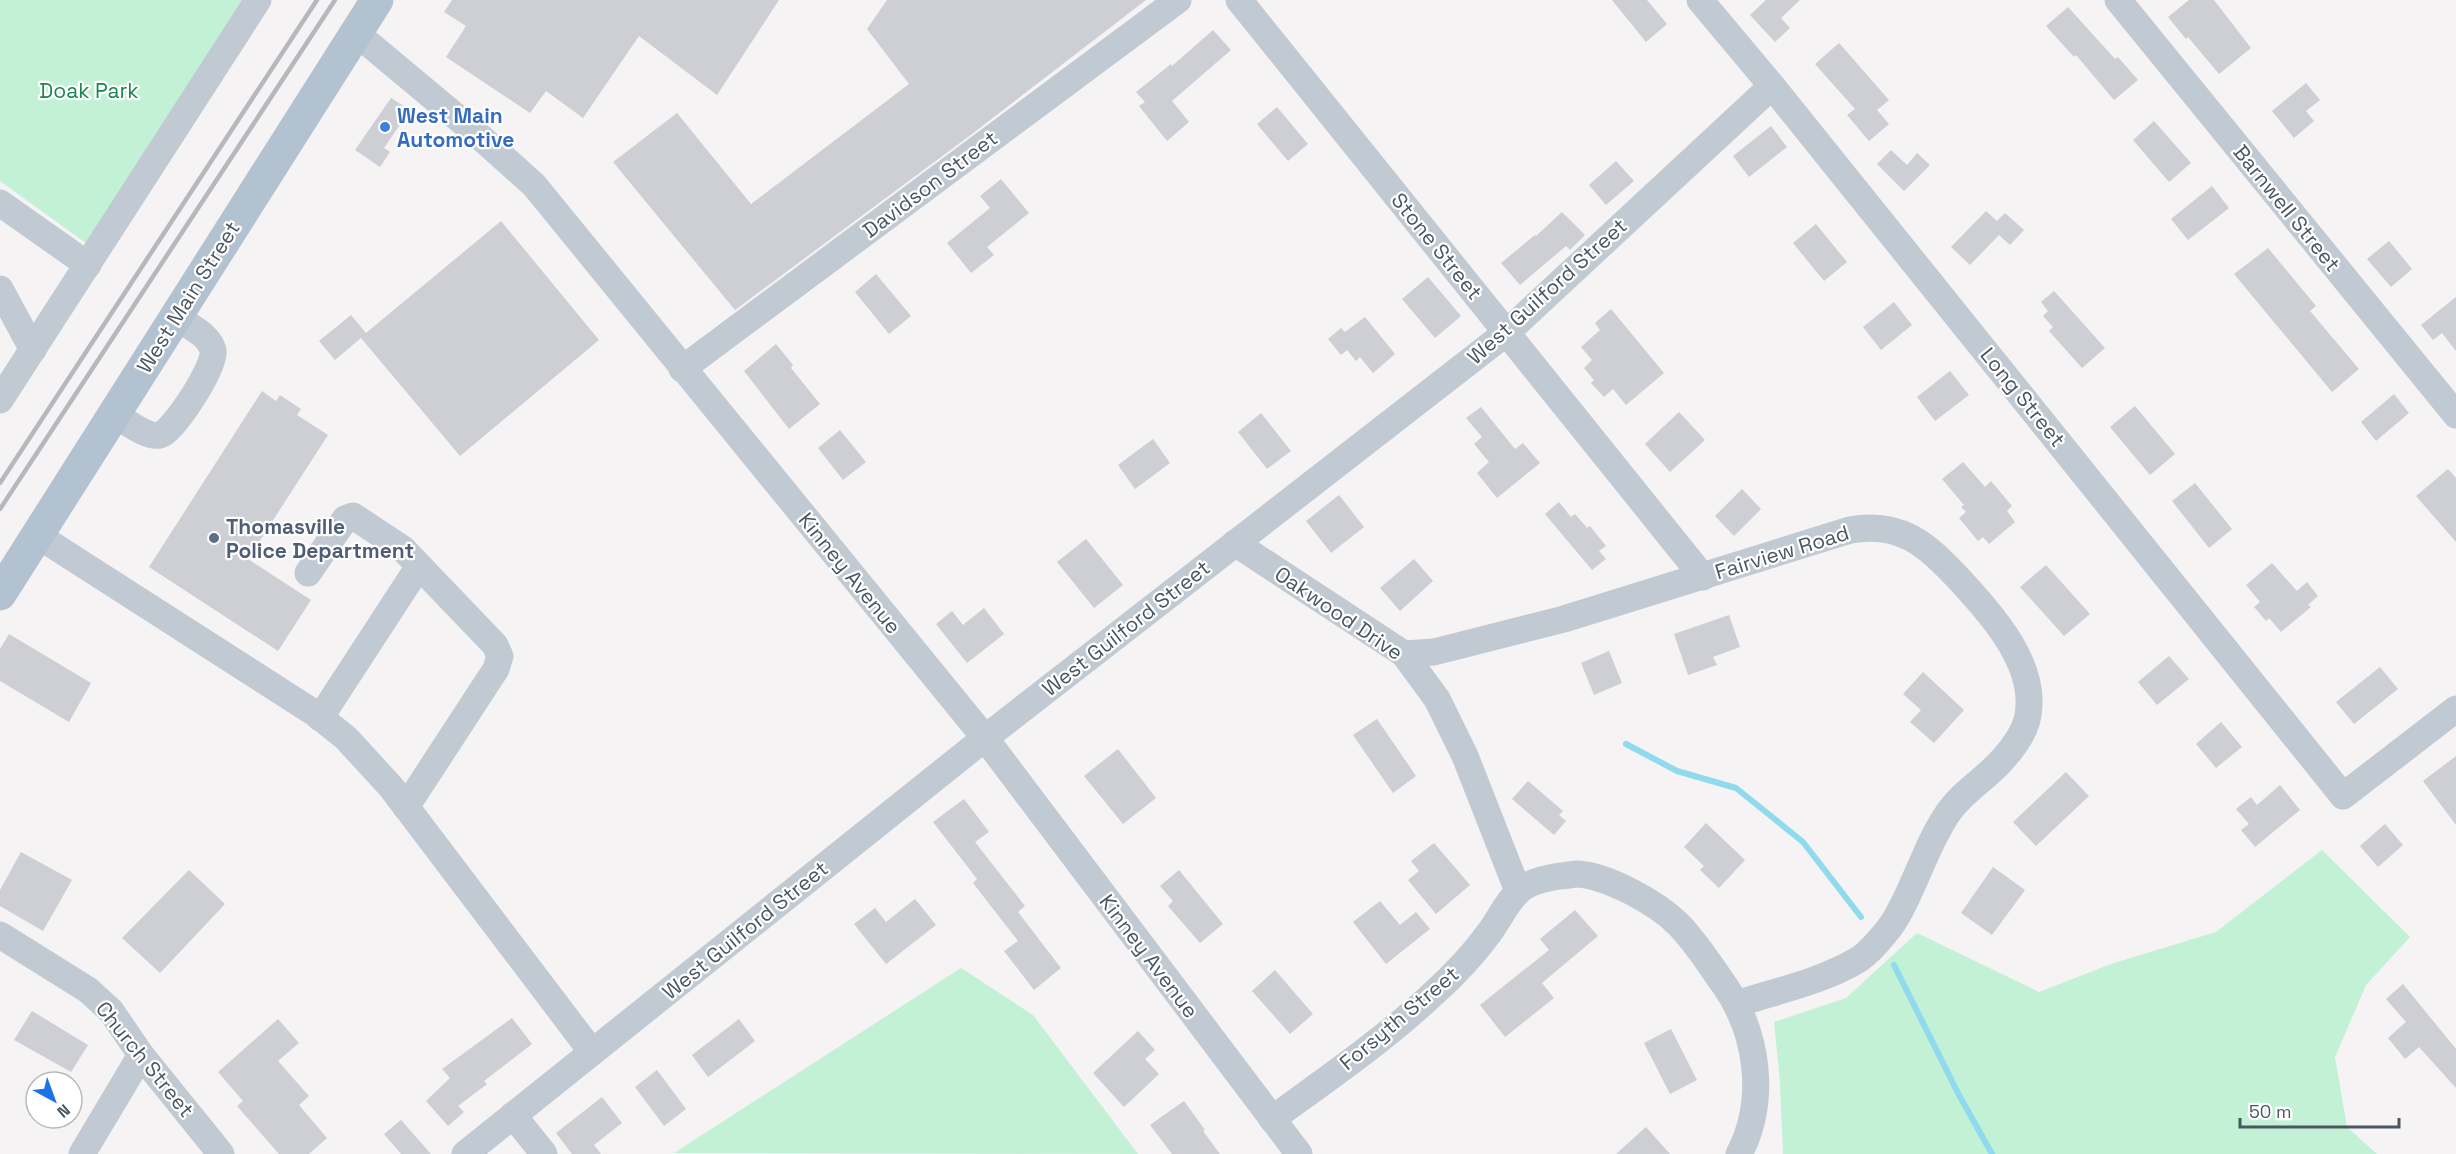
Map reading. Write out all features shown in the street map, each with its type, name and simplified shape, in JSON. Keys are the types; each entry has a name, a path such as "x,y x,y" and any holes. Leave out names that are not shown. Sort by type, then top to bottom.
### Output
{"main road":[{"name":"West Main Street","path":"0,594 377,0"}],"street":[{"path":"0,400 258,0"},
{"name":"Davidson Street","path":"682,369 1178,0"},
{"name":"Stone Street","path":"1239,0 1703,577"},
{"name":"Long Street","path":"1700,0 1772,86 2343,796 2456,709"},
{"name":"Barnwell Street","path":"2118,0 2456,416"},
{"name":"Kinney Avenue","path":"356,33 534,185 985,738 1299,1154"},
{"name":"West Guilford Street","path":"465,1154 985,738 1506,333 1772,86"},
{"path":"0,203 88,265"},
{"path":"0,289 19,320 33,350"},
{"path":"114,414 152,435 162,434 172,427 212,366 214,353 209,340 176,317"},
{"path":"308,573 345,519 353,516 403,549 495,645 500,656 496,669 406,807"},
{"name":"Fairview Road","path":"1404,654 1434,652 1553,622 1850,530 1870,526 1904,534 1936,555 1995,622 2011,646 2024,670 2029,689 2027,722 2017,743 1950,810 1933,837 1896,919 1858,961 1807,982 1737,1004"},
{"path":"37,535 320,718 346,738 391,787 592,1052"},
{"name":"Oakwood Drive","path":"1235,543 1404,654 1437,699 1465,756 1518,891"},
{"path":"320,718 419,566"},
{"name":"Forsyth Street","path":"1272,1119 1382,1038 1433,993 1464,964 1518,891 1545,878 1578,874 1618,885 1645,899 1678,924 1700,950 1737,1004 1754,1058 1757,1101 1748,1138 1739,1154"},
{"name":"Church Street","path":"0,934 88,990 111,1011 141,1055 221,1154"},
{"path":"82,1154 141,1055"},
{"path":"513,1115 544,1154"}],"green space":[{"name":"Doak Park","path":"0,0 249,0 97,251 0,181"},
{"path":"2322,850 2410,937 2366,985 2335,1057 2347,1127 2377,1154 1783,1154 1780,1082 1774,1022 1846,998 1917,933 2039,992 2111,964 2216,932"},
{"path":"961,968 1033,1015 1138,1154 674,1153"}],"building":[{"path":"452,0 779,0 717,95 639,36 583,118 546,91 530,113 446,57 466,26 444,12"},
{"path":"887,0 1146,0 972,134 735,310 613,162 677,113 751,204 909,84 867,29"},
{"path":"1612,0 1647,0 1667,24 1646,42"},
{"path":"1766,0 1800,0 1781,18 1790,28 1775,42 1750,15"},
{"path":"2189,0 2214,0 2251,48 2219,74 2168,17"},
{"path":"2068,7 2115,59 2118,57 2138,80 2114,100 2076,55 2074,57 2046,26"},
{"path":"1213,30 1231,50 1172,101 1189,122 1167,141 1139,106 1145,102 1136,92 1171,64 1172,66"},
{"path":"1839,43 1889,100 1877,110 1889,124 1869,141 1847,115 1855,109 1815,64"},
{"path":"2306,83 2320,100 2306,111 2314,121 2294,138 2272,111"},
{"path":"391,98 410,110 384,148 390,152 380,167 355,150"},
{"path":"1277,107 1308,144 1288,161 1257,124"},
{"path":"2154,121 2191,163 2169,182 2133,140"},
{"path":"1771,126 1787,147 1749,177 1733,156"},
{"path":"1891,150 1907,165 1917,153 1930,165 1904,191 1877,164"},
{"path":"1616,161 1634,181 1606,205 1589,185"},
{"path":"1001,179 1029,213 987,247 994,255 971,273 947,243 990,208 980,196"},
{"path":"2212,186 2229,208 2188,240 2171,219"},
{"path":"1986,211 1997,221 2005,213 2024,230 2010,245 1999,235 1970,265 1951,247"},
{"path":"1562,212 1585,235 1570,250 1566,246 1520,285 1501,263"},
{"path":"501,221 599,340 460,456 361,338 335,360 319,341 351,315 366,333"},
{"path":"1816,224 1847,262 1824,281 1793,243"},
{"path":"2389,241 2412,269 2391,287 2367,259"},
{"path":"2268,248 2316,306 2310,311 2359,369 2332,392 2234,274"},
{"path":"876,274 911,316 889,334 855,292"},
{"path":"1428,277 1461,316 1435,338 1402,299"},
{"path":"2054,291 2105,348 2082,368 2049,331 2053,327 2043,316 2048,311 2041,302"},
{"path":"2456,297 2456,351 2442,333 2433,340 2421,325"},
{"path":"1894,302 1912,325 1881,350 1863,327"},
{"path":"1611,309 1664,373 1626,405 1613,389 1604,397 1591,383 1594,380 1584,368 1592,360 1581,347 1600,330 1595,323"},
{"path":"1365,317 1395,354 1373,373 1360,357 1356,361 1347,350 1341,355 1328,339 1341,328 1345,332"},
{"path":"776,344 793,365 791,368 820,404 789,429 744,371"},
{"path":"1950,371 1969,395 1935,421 1917,397"},
{"name":"Thomasville Police Department","path":"262,391 276,401 280,395 301,409 297,415 328,435 248,559 311,600 278,651 149,567"},
{"path":"2394,394 2409,413 2376,441 2361,422"},
{"path":"2135,406 2175,454 2150,475 2110,427"},
{"path":"1481,407 1515,449 1523,443 1540,463 1497,498 1477,473 1489,462 1474,444 1482,437 1466,418"},
{"path":"1679,412 1705,440 1670,472 1645,444"},
{"path":"1261,413 1291,451 1267,469 1238,432"},
{"path":"840,430 866,462 843,480 818,448"},
{"path":"1153,439 1170,463 1135,489 1118,465"},
{"path":"1963,462 1985,487 1991,481 2012,506 2007,511 2015,522 1989,544 1983,537 1978,541 1959,518 1966,512 1961,507 1964,505 1942,479"},
{"path":"2448,469 2456,478 2456,542 2416,496"},
{"path":"2195,483 2232,529 2209,548 2172,501"},
{"path":"1742,489 1761,509 1734,536 1715,516"},
{"path":"1339,495 1364,527 1331,553 1306,521"},
{"path":"1559,502 1571,517 1575,514 1587,528 1590,526 1606,546 1599,551 1606,559 1592,570 1545,514"},
{"path":"1086,539 1123,585 1094,608 1057,562"},
{"path":"1414,559 1433,581 1400,611 1380,588"},
{"path":"2272,563 2297,591 2307,582 2318,596 2308,605 2311,607 2281,632 2269,618 2266,621 2254,607 2260,602 2246,585"},
{"path":"2046,565 2090,614 2064,636 2020,587"},
{"path":"984,608 1004,634 967,663 936,624 952,611 963,625"},
{"path":"1729,615 1740,647 1713,657 1717,665 1688,675 1674,634"},
{"path":"9,634 91,683 69,722 0,681 0,649"},
{"path":"1609,651 1622,683 1594,695 1581,663"},
{"path":"2169,656 2189,679 2157,705 2138,682"},
{"path":"2380,667 2398,689 2354,724 2336,702"},
{"path":"1923,672 1964,710 1934,743 1910,722 1921,710 1903,694"},
{"path":"1377,719 1416,776 1393,793 1353,735"},
{"path":"2221,722 2242,747 2216,768 2196,744"},
{"path":"1118,749 1156,798 1123,824 1084,776"},
{"path":"2456,756 2456,825 2423,781"},
{"path":"2066,772 2089,796 2036,846 2013,822"},
{"path":"1528,781 1563,811 1559,815 1566,821 1554,835 1512,799"},
{"path":"2280,785 2300,810 2255,847 2241,830 2249,824 2236,809 2251,797 2257,805"},
{"path":"964,799 989,832 975,842 1025,906 1018,912 1061,968 1034,990 1004,951 1018,941 973,883 977,879 933,822"},
{"path":"1706,823 1745,860 1719,888 1700,870 1704,866 1684,847"},
{"path":"2385,824 2403,845 2378,867 2360,846"},
{"path":"1434,843 1470,885 1436,914 1408,880 1419,871 1411,861"},
{"path":"21,852 72,880 43,931 0,906 0,890"},
{"path":"1993,867 2025,890 1992,935 1961,913"},
{"path":"189,870 225,904 160,973 122,938"},
{"path":"1179,870 1223,924 1200,943 1168,906 1173,901 1160,886"},
{"path":"915,899 936,925 886,964 854,924 875,908 886,922"},
{"path":"1380,901 1400,925 1416,912 1430,929 1386,964 1353,922"},
{"path":"1575,910 1598,936 1542,983 1554,998 1505,1037 1480,1005 1549,950 1540,939"},
{"path":"1275,970 1313,1014 1290,1034 1252,991"},
{"path":"2403,984 2456,1049 2456,1088 2419,1047 2405,1059 2388,1038 2406,1022 2386,999"},
{"path":"32,1011 88,1045 72,1070 67,1070 14,1040"},
{"path":"512,1018 532,1044 484,1081 487,1084 458,1106 464,1112 448,1126 426,1101 450,1078 442,1069"},
{"path":"278,1019 299,1043 278,1061 309,1096 299,1105 327,1138 309,1154 279,1154 237,1106 243,1101 218,1072"},
{"path":"739,1019 755,1041 708,1077 692,1055"},
{"path":"1671,1029 1697,1080 1670,1094 1644,1043"},
{"path":"1138,1031 1155,1050 1145,1059 1159,1074 1124,1107 1093,1073"},
{"path":"657,1070 686,1109 664,1126 635,1087"},
{"path":"602,1097 622,1123 594,1145 601,1154 572,1154 556,1133"},
{"path":"1184,1101 1220,1154 1172,1154 1150,1125"},
{"path":"401,1120 431,1154 401,1154 384,1134"},
{"path":"1646,1127 1670,1154 1616,1154"}],"waterway":[{"path":"1626,744 1677,771 1736,788 1803,842 1861,917"},
{"path":"1894,965 1959,1095 1992,1154"}],"railway":[{"path":"0,483 317,0"},
{"path":"0,509 335,0"}],"place":[{"name":"West Main Automotive","path":"385,127"},
{"name":"Thomasville Police Department","path":"214,538"}]}
